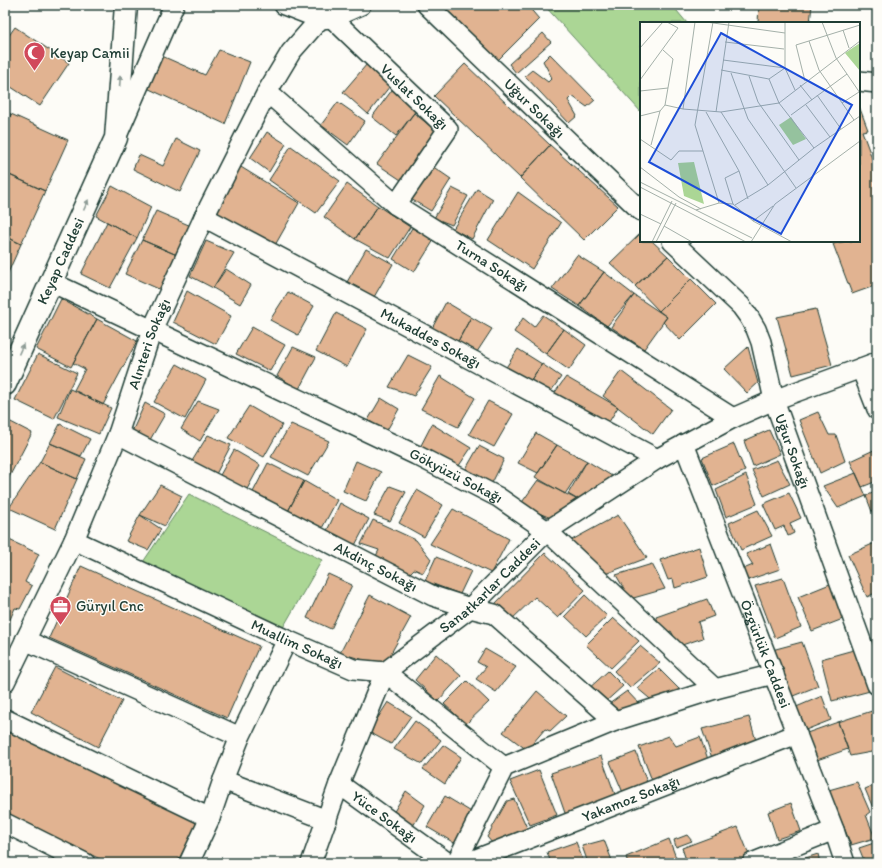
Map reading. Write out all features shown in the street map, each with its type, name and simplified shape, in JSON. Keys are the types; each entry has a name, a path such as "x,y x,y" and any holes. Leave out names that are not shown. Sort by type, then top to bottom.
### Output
{"main road":[{"name":"Keyap Caddesi","path":"5,384 116,138 126,5"}],"street":[{"name":"Keyap Caddesi","path":"116,138 174,5"},
{"path":"284,5 326,19 361,5"},
{"name":"Uğur Sokağı","path":"427,5 640,208"},
{"name":"Alınteri Sokağı","path":"5,682 74,540 118,434 152,330 204,217 268,92 291,52 326,19"},
{"name":"Vuslat Sokağı","path":"326,19 448,129 396,205"},
{"path":"860,81 877,83"},
{"name":"Turna Sokağı","path":"268,92 396,205 733,418"},
{"name":"Mukaddes Sokağı","path":"204,217 657,459"},
{"name":"Uğur Sokağı","path":"673,242 741,306 756,329 761,342 774,400 877,685"},
{"name":"Gökyüzü Sokağı","path":"51,282 416,455 498,497 547,531 715,689"},
{"path":"869,365 877,409"},
{"name":"Sanatkarlar Caddesi","path":"385,672 470,608 547,531 657,459 733,418 774,400 869,365"},
{"name":"Akdinç Sokağı","path":"118,434 433,596 494,614 615,721"},
{"name":"Özgürlük Caddesi","path":"684,444 834,830 845,863"},
{"name":"Muallim Sokağı","path":"74,540 287,640 353,669 385,672"},
{"path":"25,640 240,737"},
{"path":"189,863 210,818 240,737 287,640"},
{"path":"312,862 339,784 385,672 504,767"},
{"path":"456,863 504,767 615,721 715,689 774,674"},
{"path":"5,718 210,818"},
{"name":"Yakamoz Sokağı","path":"466,863 796,734"},
{"path":"223,780 327,820"},
{"name":"Yüce Sokağı","path":"339,784 448,863"},
{"path":"5,823 57,857 85,863"},
{"path":"752,863 834,830"}],"green space":[{"path":"544,5 672,5 686,22 640,22 640,111"},
{"path":"189,494 322,560 281,631 141,565"}],"building":[{"path":"440,5 527,5 539,19 496,62"},
{"path":"759,5 812,5 810,22 758,22"},
{"path":"821,5 870,5 869,9"},
{"name":"Keyap Camii","path":"15,27 69,63 40,106 5,83 5,41"},
{"path":"543,33 551,42 516,73 509,64"},
{"path":"219,50 250,62 225,124 147,88 162,56 205,75"},
{"path":"550,54 595,100 587,107 572,96 568,100 577,116 569,123 525,76 532,70 548,82 552,78 543,61"},
{"path":"367,64 390,86 368,114 343,92"},
{"path":"465,64 550,145 520,178 434,96"},
{"path":"392,90 417,109 396,136 372,117"},
{"path":"338,102 365,121 348,145 321,125"},
{"path":"860,109 868,130 862,131 877,172 877,285 852,294 833,244 842,242 860,242"},
{"path":"5,112 11,114 5,127"},
{"path":"414,113 439,133 404,182 377,164"},
{"path":"11,114 68,140 45,191 5,173 5,127"},
{"path":"267,132 286,144 269,172 250,158"},
{"path":"176,139 200,151 180,192 133,169 139,155 163,166"},
{"path":"550,145 618,206 584,240 520,178"},
{"path":"291,146 340,181 316,213 269,180"},
{"path":"236,164 299,203 274,247 209,215"},
{"path":"432,166 451,179 431,211 409,198"},
{"path":"5,173 45,191 21,244 5,236"},
{"path":"347,184 378,206 355,239 324,217"},
{"path":"112,186 151,207 137,238 96,216"},
{"path":"452,188 468,196 452,225 434,218"},
{"path":"477,189 493,199 472,239 453,229"},
{"path":"518,192 561,223 532,269 488,240"},
{"path":"378,206 410,227 390,258 355,239"},
{"path":"156,211 191,226 177,255 142,240"},
{"path":"107,222 137,238 110,288 81,274"},
{"path":"412,228 434,240 414,272 393,259"},
{"path":"640,234 640,242 653,242 668,256 635,286 610,263"},
{"path":"5,236 21,244 7,275 5,274"},
{"path":"142,240 177,255 161,290 125,274"},
{"path":"206,241 234,253 213,288 190,276"},
{"path":"366,249 393,264 370,304 343,289"},
{"path":"577,255 604,272 579,306 552,289"},
{"path":"668,256 691,279 659,311 635,286"},
{"path":"226,269 251,285 240,304 213,288"},
{"path":"604,272 634,295 607,326 579,306"},
{"path":"691,279 716,304 680,340 663,322 667,317 659,311"},
{"path":"187,291 231,316 216,344 173,322"},
{"path":"288,292 314,306 298,335 270,320"},
{"path":"634,295 667,317 644,349 611,327"},
{"path":"61,299 97,319 71,367 36,349"},
{"path":"446,302 471,317 456,345 430,332"},
{"path":"816,309 832,365 793,375 777,317"},
{"path":"336,313 367,329 347,367 316,351"},
{"path":"543,315 564,329 546,354 514,332 523,318 534,327"},
{"path":"471,317 492,329 475,355 456,345"},
{"path":"97,319 137,341 103,405 74,390 85,369 73,363"},
{"path":"252,327 285,345 270,371 236,354"},
{"path":"564,329 586,345 569,370 546,354"},
{"path":"293,347 316,357 299,389 277,376"},
{"path":"748,347 758,383 747,393 724,369"},
{"path":"518,349 542,364 528,384 503,372"},
{"path":"38,354 77,373 54,419 15,400"},
{"path":"408,355 432,367 414,396 389,387"},
{"path":"177,364 206,380 185,419 154,402"},
{"path":"542,364 561,377 549,394 528,384"},
{"path":"621,371 671,409 653,434 603,396"},
{"path":"440,376 475,398 458,427 421,409"},
{"path":"566,377 618,407 606,427 551,398"},
{"path":"70,389 111,408 99,434 58,417"},
{"path":"381,398 399,409 386,432 368,420"},
{"path":"198,401 219,409 200,441 181,429"},
{"path":"488,401 513,414 494,447 469,434"},
{"path":"145,403 165,414 147,445 131,434"},
{"path":"249,406 282,425 264,457 228,438"},
{"path":"818,412 829,435 836,435 845,461 820,473 799,420"},
{"path":"5,419 32,433 5,485"},
{"path":"60,424 90,439 81,456 50,443"},
{"path":"291,424 329,441 308,476 271,457"},
{"path":"432,424 471,448 456,470 416,455"},
{"path":"769,430 780,454 753,466 744,441"},
{"path":"536,433 557,445 538,473 518,463"},
{"path":"208,435 231,445 214,478 189,466"},
{"path":"50,443 86,459 77,479 40,462"},
{"path":"734,444 745,471 713,486 702,458"},
{"path":"557,445 587,461 565,494 535,477"},
{"path":"479,446 504,459 490,487 463,474"},
{"path":"876,449 877,481 862,487 850,461"},
{"path":"234,450 260,465 245,493 219,477"},
{"path":"777,460 790,484 764,496 752,470"},
{"path":"356,461 381,472 366,501 343,491"},
{"path":"587,461 612,476 606,485 580,501 568,494"},
{"path":"40,462 77,479 55,529 9,508"},
{"path":"268,463 304,481 286,515 250,498"},
{"path":"856,473 866,496 838,508 823,486"},
{"path":"746,475 757,504 726,517 716,490"},
{"path":"538,480 580,501 553,519 520,505"},
{"path":"304,481 337,500 320,532 286,515"},
{"path":"160,485 182,496 165,526 140,515"},
{"path":"390,486 406,492 390,521 374,515"},
{"path":"417,490 443,505 424,537 399,523"},
{"path":"877,491 877,522 876,522 866,496"},
{"path":"789,493 801,518 790,523 794,533 788,536 784,526 775,530 763,504"},
{"path":"340,503 369,519 353,549 325,535"},
{"path":"453,509 509,539 491,573 430,544"},
{"path":"758,510 772,536 741,550 729,523"},
{"path":"140,515 161,529 148,550 126,541"},
{"path":"618,515 647,558 605,574 570,541"},
{"path":"373,520 416,540 431,559 423,573 414,569 409,574 375,558 379,550 361,544"},
{"path":"5,538 39,554 25,582 32,586 20,609 15,608 5,631"},
{"path":"877,542 877,592 867,597 848,555"},
{"path":"771,544 780,569 745,581 741,570 753,565 746,554"},
{"path":"699,547 708,577 675,588 673,579 668,580 660,560"},
{"path":"545,553 585,590 558,618 535,597 509,622 491,608"},
{"path":"436,557 471,571 460,594 425,581"},
{"path":"652,564 665,589 630,599 616,575"},
{"path":"81,566 259,646 227,718 49,638"},
{"path":"328,574 352,585 331,629 307,618"},
{"path":"783,578 801,627 775,638 755,586"},
{"path":"830,584 843,619 812,631 798,597"},
{"path":"370,595 411,617 384,666 340,653"},
{"path":"585,595 607,616 586,636 565,616"},
{"path":"707,599 714,616 698,622 703,638 679,646 671,631 665,633 656,617"},
{"path":"613,618 639,641 611,668 586,645"},
{"path":"802,642 818,686 788,698 772,650"},
{"path":"640,646 660,663 630,688 614,671"},
{"path":"485,649 516,667 496,692 476,679 486,667 477,662"},
{"path":"857,649 870,691 832,701 821,659"},
{"path":"436,654 461,676 438,701 415,680"},
{"path":"55,667 122,701 98,747 31,712"},
{"path":"659,669 683,693 655,703 637,688"},
{"path":"608,671 623,686 603,704 587,690"},
{"path":"467,681 489,702 466,724 444,704"},
{"path":"537,691 566,716 550,731 545,729 527,750 503,732"},
{"path":"627,691 642,707 616,716 605,707"},
{"path":"822,696 831,720 803,731 794,708"},
{"path":"388,702 411,716 391,744 369,732"},
{"path":"875,710 877,715 877,751 850,756 838,722"},
{"path":"749,717 757,744 713,761 702,729"},
{"path":"415,721 441,740 422,764 394,749"},
{"path":"838,722 848,749 817,760 804,734"},
{"path":"5,726 198,822 177,863 108,863 5,812"},
{"path":"669,736 676,746 700,737 709,762 653,783 639,747"},
{"path":"443,745 461,757 445,784 423,769"},
{"path":"636,752 648,785 624,795 610,762"},
{"path":"601,756 616,797 566,816 551,773"},
{"path":"539,770 557,815 530,825 510,781"},
{"path":"857,782 870,812 866,815 875,838 851,845 841,820 837,821 825,791"},
{"path":"877,784 877,814 876,815 865,789"},
{"path":"406,791 425,805 412,828 392,815"},
{"path":"445,796 473,813 456,844 427,827"},
{"path":"514,799 528,830 493,844 487,837 507,801"},
{"path":"791,803 801,831 777,839 768,812"},
{"path":"738,827 750,857 733,863 687,863 682,848"},
{"path":"687,835 692,841 676,847 674,840"},
{"path":"669,839 678,863 628,863 626,857"},
{"path":"604,840 613,863 588,863 582,846"},
{"path":"576,842 584,863 551,863 547,852"},
{"path":"877,842 877,861 865,863 859,848"},
{"path":"818,854 820,863 790,863"}],"place":[{"name":"Keyap Camii","path":"34,72"},
{"name":"Güryıl Cnc","path":"60,626"}]}
